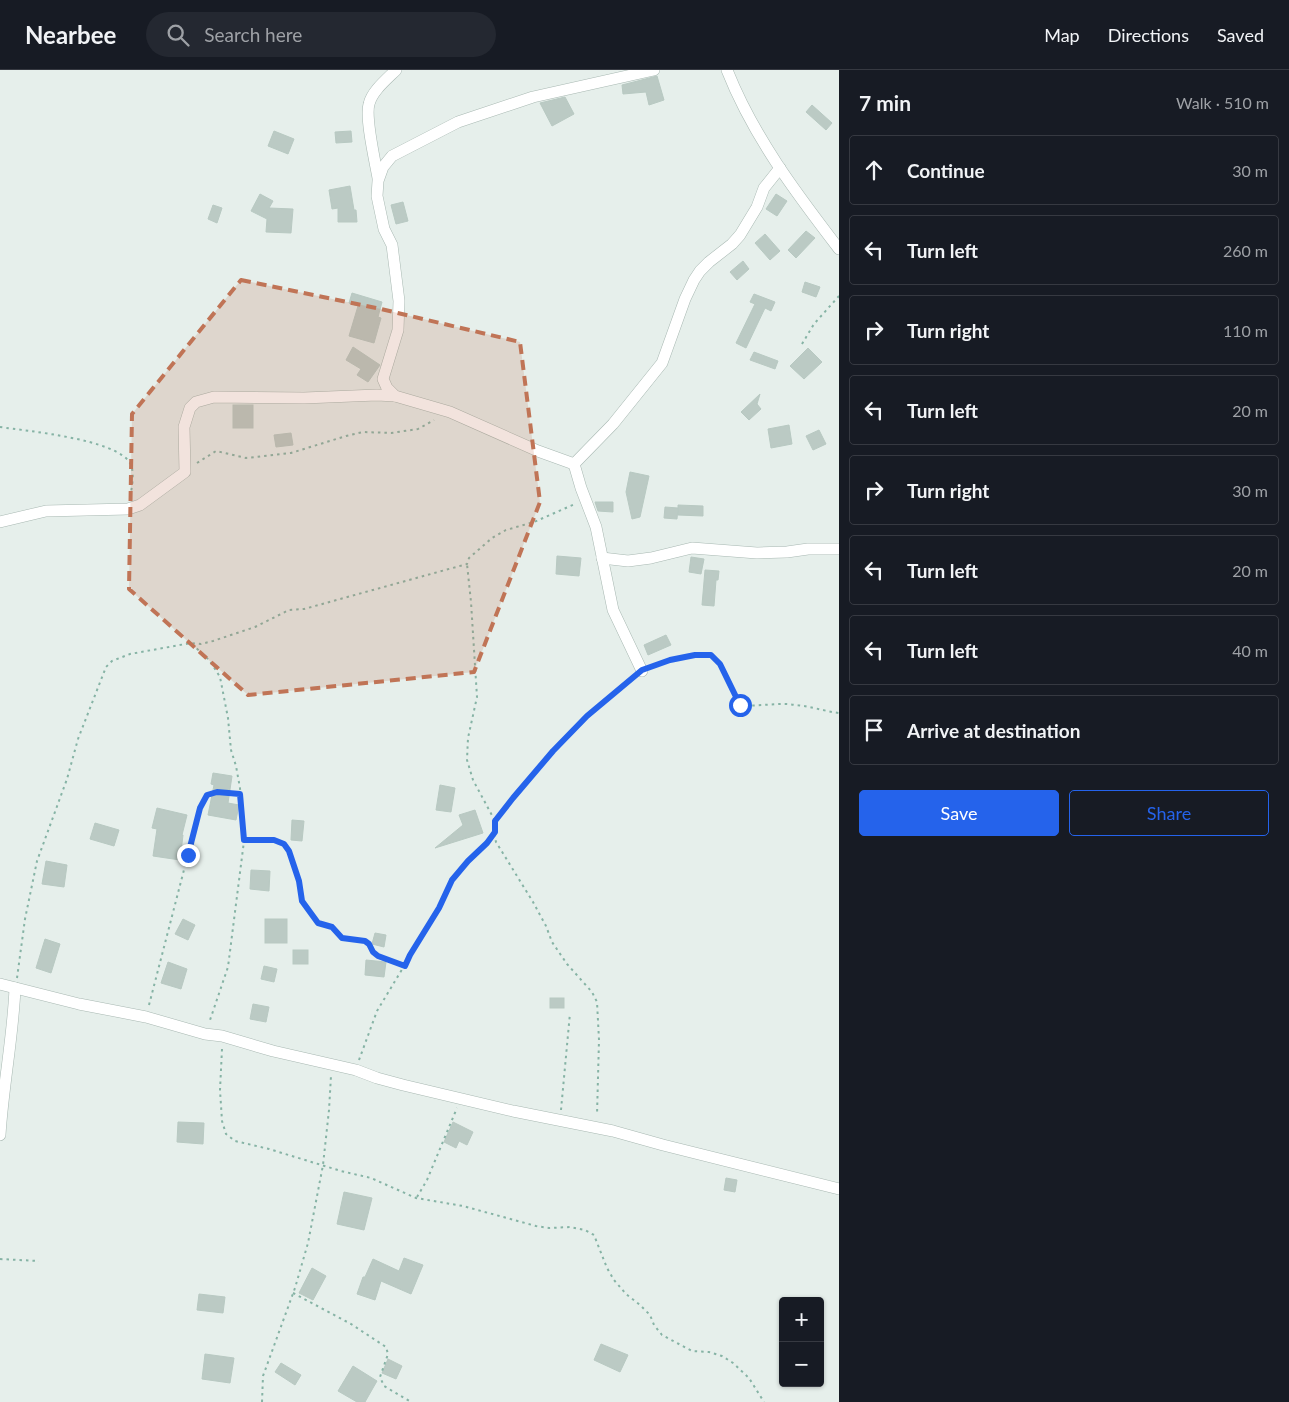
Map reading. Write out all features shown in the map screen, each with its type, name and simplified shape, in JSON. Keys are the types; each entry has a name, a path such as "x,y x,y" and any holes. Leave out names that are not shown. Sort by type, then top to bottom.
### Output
{"street":[{"path":"395,396 387,388 383,379 398,330 399,301 392,246 384,229 377,196 378,181 368,104 372,96 396,70"},
{"path":"378,181 383,167 392,156 458,122 533,97 654,70"},
{"path":"727,70 734,89 780,168 839,249"},
{"path":"574,464 613,424 662,363 685,299 694,280 709,262 732,244 740,235 757,207 764,188 780,168"},
{"path":"0,522 46,511 128,510 140,505 185,472 184,427 190,408 196,402 214,397 395,396 450,412 538,451 574,464"},
{"path":"574,464 596,527 613,610 642,670"},
{"path":"602,558 628,561 651,558 692,548 757,553 808,549 839,549"},
{"path":"0,984 89,1006 146,1017 205,1034 222,1036 356,1070 376,1078 460,1099 596,1128 839,1189"},
{"path":"0,1135 14,1014 15,988"}],"path":[{"path":"802,344 814,324 839,296"},
{"path":"185,472 216,451 246,458 291,453 363,432 391,433 418,429 450,412"},
{"path":"0,427 98,443 117,451 130,462 132,488 128,510"},
{"path":"586,500 562,508 534,522 506,530 492,538 469,558 467,564 477,697 468,738 467,760 473,780 495,821 494,834 496,842 546,926 552,942 567,964 592,992 597,1002 599,1040 596,1128"},
{"path":"15,988 25,919 38,861 67,779 78,739 106,667 112,661 130,654 191,643 202,644 255,627 289,610 304,608 467,564"},
{"path":"191,643 210,661 220,677 228,718 231,750 236,766 244,840 228,967 205,1034"},
{"path":"495,821 553,751 580,723 642,670 670,660 695,655 711,655 720,664 740,705 796,704 822,711 839,713"},
{"path":"146,1017 200,808 207,795 217,792 240,794"},
{"path":"356,1070 377,1011 439,908 452,880 494,834"},
{"path":"244,840 274,840 284,844 289,851 299,881 302,901 318,923 332,927 342,938 365,941 378,956 405,966"},
{"path":"560,1120 570,1013"},
{"path":"222,1036 220,1108 226,1134 235,1142 269,1148 371,1178 416,1198 463,1206 530,1225 549,1228 570,1227 585,1230 594,1235 607,1268 614,1280 626,1294 650,1315 654,1325 662,1335 692,1351 709,1352 722,1356 733,1363 749,1378 764,1402"},
{"path":"262,1402 263,1376 308,1243 323,1165 329,1110 331,1065"},
{"path":"416,1198 427,1180 460,1099"},
{"path":"0,1259 39,1261"},
{"path":"293,1292 386,1347 388,1354 380,1377 384,1386 410,1402"}],"highlighted area":[{"path":"241,280 381,309 520,342 540,502 474,672 248,695 129,589 132,414"}],"building":[{"path":"657,76 664,100 649,105 646,92 623,94 622,85"},
{"path":"565,97 574,114 552,126 540,103"},
{"path":"812,105 832,123 826,130 806,112"},
{"path":"274,131 294,139 288,154 268,146"},
{"path":"351,131 352,142 336,143 335,132"},
{"path":"350,186 357,222 338,222 338,208 332,209 329,190"},
{"path":"260,194 273,201 269,208 293,209 291,233 266,232 267,219 251,211"},
{"path":"776,194 787,201 777,216 766,209"},
{"path":"403,202 408,221 396,224 391,205"},
{"path":"213,205 222,208 217,223 208,219"},
{"path":"806,231 815,238 796,258 788,250"},
{"path":"765,234 780,251 770,260 755,243"},
{"path":"743,261 749,269 737,280 730,272"},
{"path":"805,282 820,287 816,297 802,292"},
{"path":"352,293 382,302 378,317 381,318 374,343 349,336 358,306 349,303"},
{"path":"754,294 775,302 771,311 765,308 746,348 736,343 755,304 750,302"},
{"path":"353,347 380,365 368,382 357,375 361,369 346,360"},
{"path":"808,348 822,362 804,379 790,366"},
{"path":"754,352 778,361 775,369 750,360"},
{"path":"760,394 757,404 761,409 749,420 741,412"},
{"path":"233,405 253,405 253,428 233,428"},
{"path":"789,425 792,444 771,448 768,429"},
{"path":"819,430 826,444 813,450 806,436"},
{"path":"291,433 293,445 276,447 274,435"},
{"path":"630,472 649,476 640,517 632,519 626,492"},
{"path":"595,502 613,502 613,512 598,511"},
{"path":"678,505 703,506 703,516 678,515"},
{"path":"665,507 678,508 677,519 664,518"},
{"path":"557,556 581,558 579,576 556,574"},
{"path":"691,557 704,559 701,574 689,572"},
{"path":"705,570 719,571 718,580 716,580 714,606 702,605"},
{"path":"666,635 671,645 648,655 644,645"},
{"path":"213,773 232,776 228,803 239,805 236,820 208,815 214,785 211,784"},
{"path":"440,785 455,788 451,812 436,810"},
{"path":"157,808 187,815 182,835 180,860 153,856 157,829 152,828"},
{"path":"475,810 483,833 435,848 463,825 459,815"},
{"path":"292,820 304,821 302,841 291,840"},
{"path":"95,823 119,830 114,846 90,839"},
{"path":"46,861 67,865 64,887 42,884"},
{"path":"251,870 270,871 269,891 250,889"},
{"path":"183,919 195,925 188,940 175,934"},
{"path":"265,919 287,919 287,943 265,943"},
{"path":"375,933 386,935 384,947 372,944"},
{"path":"45,939 60,944 51,973 36,968"},
{"path":"293,950 308,950 308,964 293,964"},
{"path":"366,960 386,962 384,977 365,975"},
{"path":"168,962 187,969 181,989 161,983"},
{"path":"264,966 277,969 274,982 261,979"},
{"path":"550,998 564,998 564,1008 550,1008"},
{"path":"253,1004 269,1007 266,1022 250,1019"},
{"path":"178,1122 204,1123 203,1144 177,1142"},
{"path":"453,1122 473,1132 467,1145 459,1141 456,1148 444,1142"},
{"path":"726,1178 737,1180 735,1192 724,1190"},
{"path":"344,1192 372,1198 364,1230 337,1224"},
{"path":"404,1258 423,1265 411,1294 381,1281 375,1300 357,1294 363,1277 365,1277 373,1259 399,1271"},
{"path":"312,1268 326,1276 313,1300 299,1293"},
{"path":"199,1294 225,1297 223,1313 197,1310"},
{"path":"601,1344 628,1355 620,1372 594,1360"},
{"path":"205,1354 234,1358 230,1383 202,1379"},
{"path":"388,1359 402,1366 396,1379 382,1373"},
{"path":"281,1363 301,1375 295,1385 275,1372"},
{"path":"353,1366 377,1381 365,1402 357,1402 338,1391"}],"route":[{"path":"188,855 200,808 207,795 217,792 240,794 244,840 274,840 284,844 289,851 299,881 302,901 318,923 332,927 342,938 365,941 378,956 405,966 439,908 452,880 487,843 495,832 495,821 513,798 553,751 587,716 642,670 670,660 695,655 711,655 720,664 740,705"}]}
